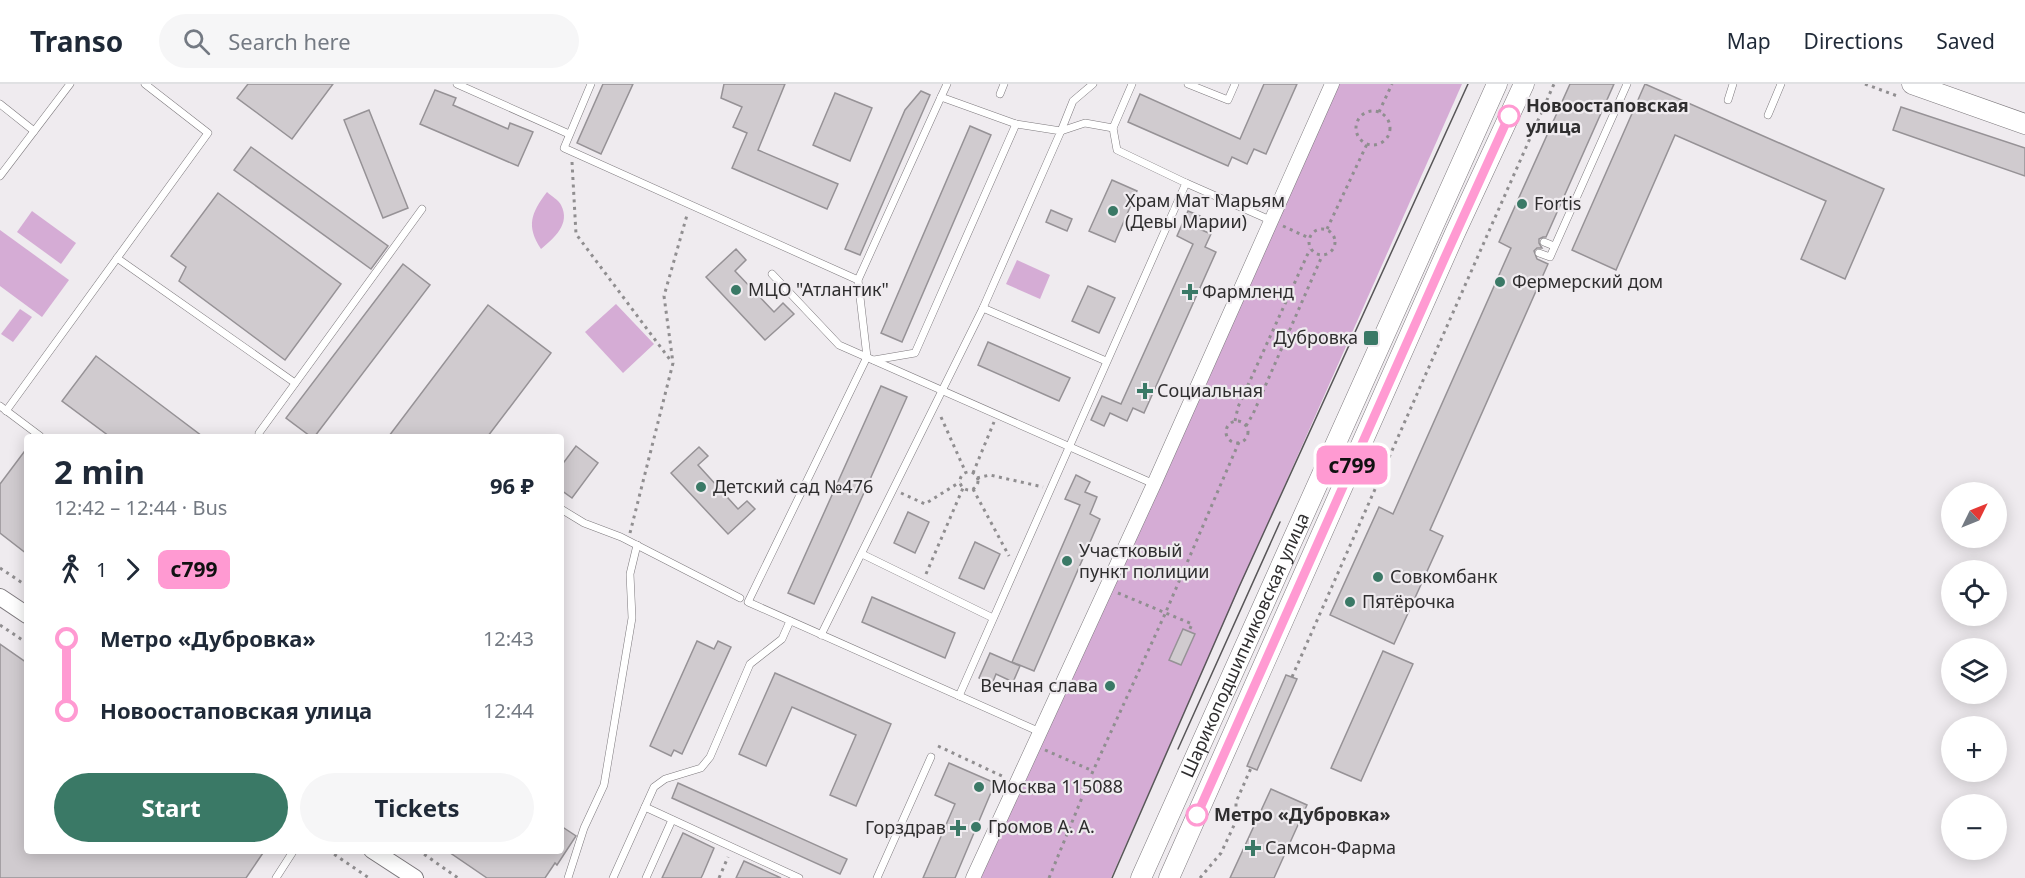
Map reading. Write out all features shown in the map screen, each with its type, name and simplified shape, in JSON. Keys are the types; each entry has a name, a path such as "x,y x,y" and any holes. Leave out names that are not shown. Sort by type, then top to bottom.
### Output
{"main road":[{"name":"Шарикоподшипниковская улица","path":"1142,878 1497,84"},
{"name":"Шарикоподшипниковская улица","path":"1169,878 1524,84"},
{"path":"1908,91 2025,124"}],"street":[{"path":"973,878 1154,484 1332,84"},
{"path":"0,597 24,613"},
{"path":"378,854 415,878"}],"lane":[{"path":"0,176 70,84"},
{"path":"37,434 3,408 208,133 145,84"},
{"path":"457,84 569,134"},
{"path":"591,84 564,148 858,280"},
{"path":"947,84 858,280 870,358 748,602 959,696 1037,738"},
{"path":"1000,94 1004,84"},
{"path":"821,635 983,308 1073,101 1093,84"},
{"path":"1132,84 1113,128 1116,150 1270,220"},
{"path":"1188,84 1228,100 1235,84"},
{"path":"1539,253 1550,257 1627,84"},
{"path":"1728,100 1733,84"},
{"path":"1768,115 1781,84"},
{"path":"942,97 1016,124 1061,131 1085,123 1113,128"},
{"path":"0,104 34,131"},
{"path":"870,358 915,353 1016,124"},
{"path":"959,696 1185,183"},
{"path":"260,434 422,209"},
{"path":"1544,242 1554,246"},
{"path":"117,258 295,383"},
{"path":"772,274 840,345 1154,484"},
{"path":"983,308 1106,361"},
{"path":"564,511 584,523 637,545 740,598"},
{"path":"568,878 584,828 604,785 632,618 630,574 637,545"},
{"path":"862,554 993,618"},
{"path":"613,878 654,787 665,779 684,775 700,768 710,757 750,664 782,639 790,621"},
{"path":"877,878 931,758"},
{"path":"645,807 694,834 733,848 800,878"},
{"path":"646,878 672,820"},
{"path":"276,878 291,854"}],"path":[{"path":"1379,112 1392,84"},
{"path":"1292,677 1554,84"},
{"path":"1865,84 1908,91"},
{"path":"1368,111 1379,112 1387,119 1389,134 1378,144 1367,144 1356,133 1357,122 1368,111"},
{"path":"1327,229 1367,144"},
{"path":"572,151 576,234 673,363"},
{"path":"628,541 673,363 664,296 690,205"},
{"path":"1270,220 1309,238"},
{"path":"1235,421 1238,407 1310,249 1309,238 1316,230 1327,229"},
{"path":"1246,426 1322,256 1332,251 1335,244 1334,237 1327,229"},
{"path":"1310,249 1322,256"},
{"path":"935,405 966,473"},
{"path":"973,473 997,415"},
{"path":"1049,878 1093,771 1239,442 1246,437 1248,432 1246,426 1235,421 1229,424 1226,432 1230,440 1239,442"},
{"path":"894,490 925,504 960,482 960,478 966,473 973,473"},
{"path":"973,473 977,478 977,484 973,489"},
{"path":"977,478 990,475 1051,489"},
{"path":"922,584 963,488 960,482"},
{"path":"963,488 973,489"},
{"path":"973,489 1016,568"},
{"path":"0,568 24,584"},
{"path":"0,624 24,641"},
{"path":"1037,738 1093,771"},
{"path":"938,746 1008,778"},
{"path":"1200,878 1221,853 1236,821 1236,802 1251,768"},
{"path":"719,878 733,848"},
{"path":"334,854 369,878"},
{"path":"424,854 458,878"}],"shaded area":[{"path":"1339,84 1462,84 1111,878 977,878"},
{"path":"547,192 560,203 564,218 560,230 541,249 533,233 532,220"},
{"path":"32,211 76,243 61,264 17,232"},
{"path":"0,230 69,280 42,317 0,286"},
{"path":"1017,260 1050,275 1040,299 1006,284"},
{"path":"616,304 654,344 623,373 585,332"},
{"path":"20,309 32,317 13,342 1,334"}],"building":[{"path":"248,84 333,84 292,139 237,98"},
{"path":"603,84 633,84 601,154 577,143"},
{"path":"724,84 785,84 758,150 838,184 827,209 732,168 747,133 733,127 742,107 721,98"},
{"path":"1264,84 1297,84 1266,154 1254,149 1247,164 1232,157 1228,166 1128,122 1140,94 1240,139"},
{"path":"1570,84 1614,84 1546,237 1539,239 1542,248 1534,251 1537,259 1548,264 1430,530 1443,536 1394,644 1330,615 1379,507 1393,514 1511,248 1499,242"},
{"path":"1645,84 1884,189 1845,279 1801,259 1826,201 1675,135 1616,270 1572,250"},
{"path":"435,90 456,98 453,105 508,129 510,123 533,132 518,166 420,124"},
{"path":"921,91 930,95 860,255 845,249 905,110"},
{"path":"835,93 872,108 850,161 813,145"},
{"path":"1901,107 2025,148 2025,176 1893,130"},
{"path":"369,110 408,208 383,218 344,120"},
{"path":"970,126 991,135 902,342 881,333"},
{"path":"251,147 388,246 371,269 234,170"},
{"name":"Храм Мат Марьям (Девы Марии)","path":"1112,180 1137,191 1115,242 1089,231"},
{"path":"218,193 341,284 285,360 179,281 186,267 171,256"},
{"path":"1051,210 1072,219 1067,231 1046,222"},
{"path":"1188,211 1200,216 1195,227 1211,234 1205,247 1216,252 1144,413 1133,408 1127,421 1110,413 1104,426 1091,420 1102,396 1121,404 1193,244 1177,236"},
{"name":"МЦО \"Атлантик\"","path":"736,249 746,260 735,271 774,312 783,303 794,314 765,340 706,277"},
{"path":"403,264 430,285 317,434 307,434 286,418"},
{"path":"1088,286 1115,298 1099,333 1072,321"},
{"path":"488,305 551,353 490,434 391,434"},
{"path":"988,342 1070,378 1059,401 978,365"},
{"path":"96,356 199,434 106,434 62,401"},
{"path":"881,386 907,397 814,604 788,593"},
{"path":"576,446 598,463 572,498 564,492 564,462"},
{"name":"Детский сад №476","path":"699,447 708,456 698,465 738,509 747,501 755,509 728,534 671,473"},
{"path":"24,452 24,552 0,533 0,484"},
{"path":"1076,475 1090,482 1085,492 1097,497 1090,514 1100,519 1034,671 1012,662 1080,505 1065,499"},
{"path":"908,512 929,522 915,553 894,543"},
{"path":"975,542 1000,554 984,589 959,578"},
{"path":"872,597 955,633 945,658 862,622"},
{"path":"1183,629 1195,634 1181,665 1169,660"},
{"path":"697,641 714,649 718,641 731,647 682,754 674,750 671,756 650,746"},
{"path":"0,644 24,661 24,854 262,854 246,878 0,878"},
{"path":"1383,651 1413,664 1361,781 1331,768"},
{"path":"990,653 1020,666 1013,682 996,674 992,684 979,678"},
{"path":"775,673 891,724 856,806 830,795 856,735 792,707 766,766 739,754"},
{"path":"1286,675 1297,679 1257,770 1247,766"},
{"path":"949,763 995,783 955,878 923,878 955,804 935,795"},
{"path":"678,783 847,859 840,874 672,798"},
{"path":"1271,789 1307,805 1274,878 1230,878"},
{"path":"564,828 576,836 557,865 555,863 545,878 487,878 452,854 564,854"},
{"path":"683,833 714,848 703,874 701,878 662,878"},
{"path":"744,861 781,878 736,878"}],"tram line":[{"path":"1112,878 1239,587 1468,84"},
{"path":"1178,749 1280,522"}],"bus line":[{"name":"с799","path":"1197,815 1509,116"}],"place":[{"name":"Новоостаповская улица","path":"1509,116"},
{"name":"Fortis","path":"1522,204"},
{"name":"Храм Мат Марьям (Девы Марии)","path":"1113,211"},
{"name":"Фермерский дом","path":"1500,282"},
{"name":"МЦО \"Атлантик\"","path":"736,290"},
{"name":"Фармленд","path":"1190,292"},
{"name":"Дубровка","path":"1371,338"},
{"name":"Социальная","path":"1145,391"},
{"name":"Детский сад №476","path":"701,487"},
{"name":"Участковый пункт полиции","path":"1067,561"},
{"name":"Совкомбанк","path":"1378,577"},
{"name":"Пятёрочка","path":"1350,602"},
{"name":"Вечная слава","path":"1110,686"},
{"name":"Москва 115088","path":"979,787"},
{"name":"Метро «Дубровка»","path":"1197,815"},
{"name":"Громов А. А.","path":"976,827"},
{"name":"Горздрав","path":"958,828"},
{"name":"Самсон-Фарма","path":"1253,848"}]}
